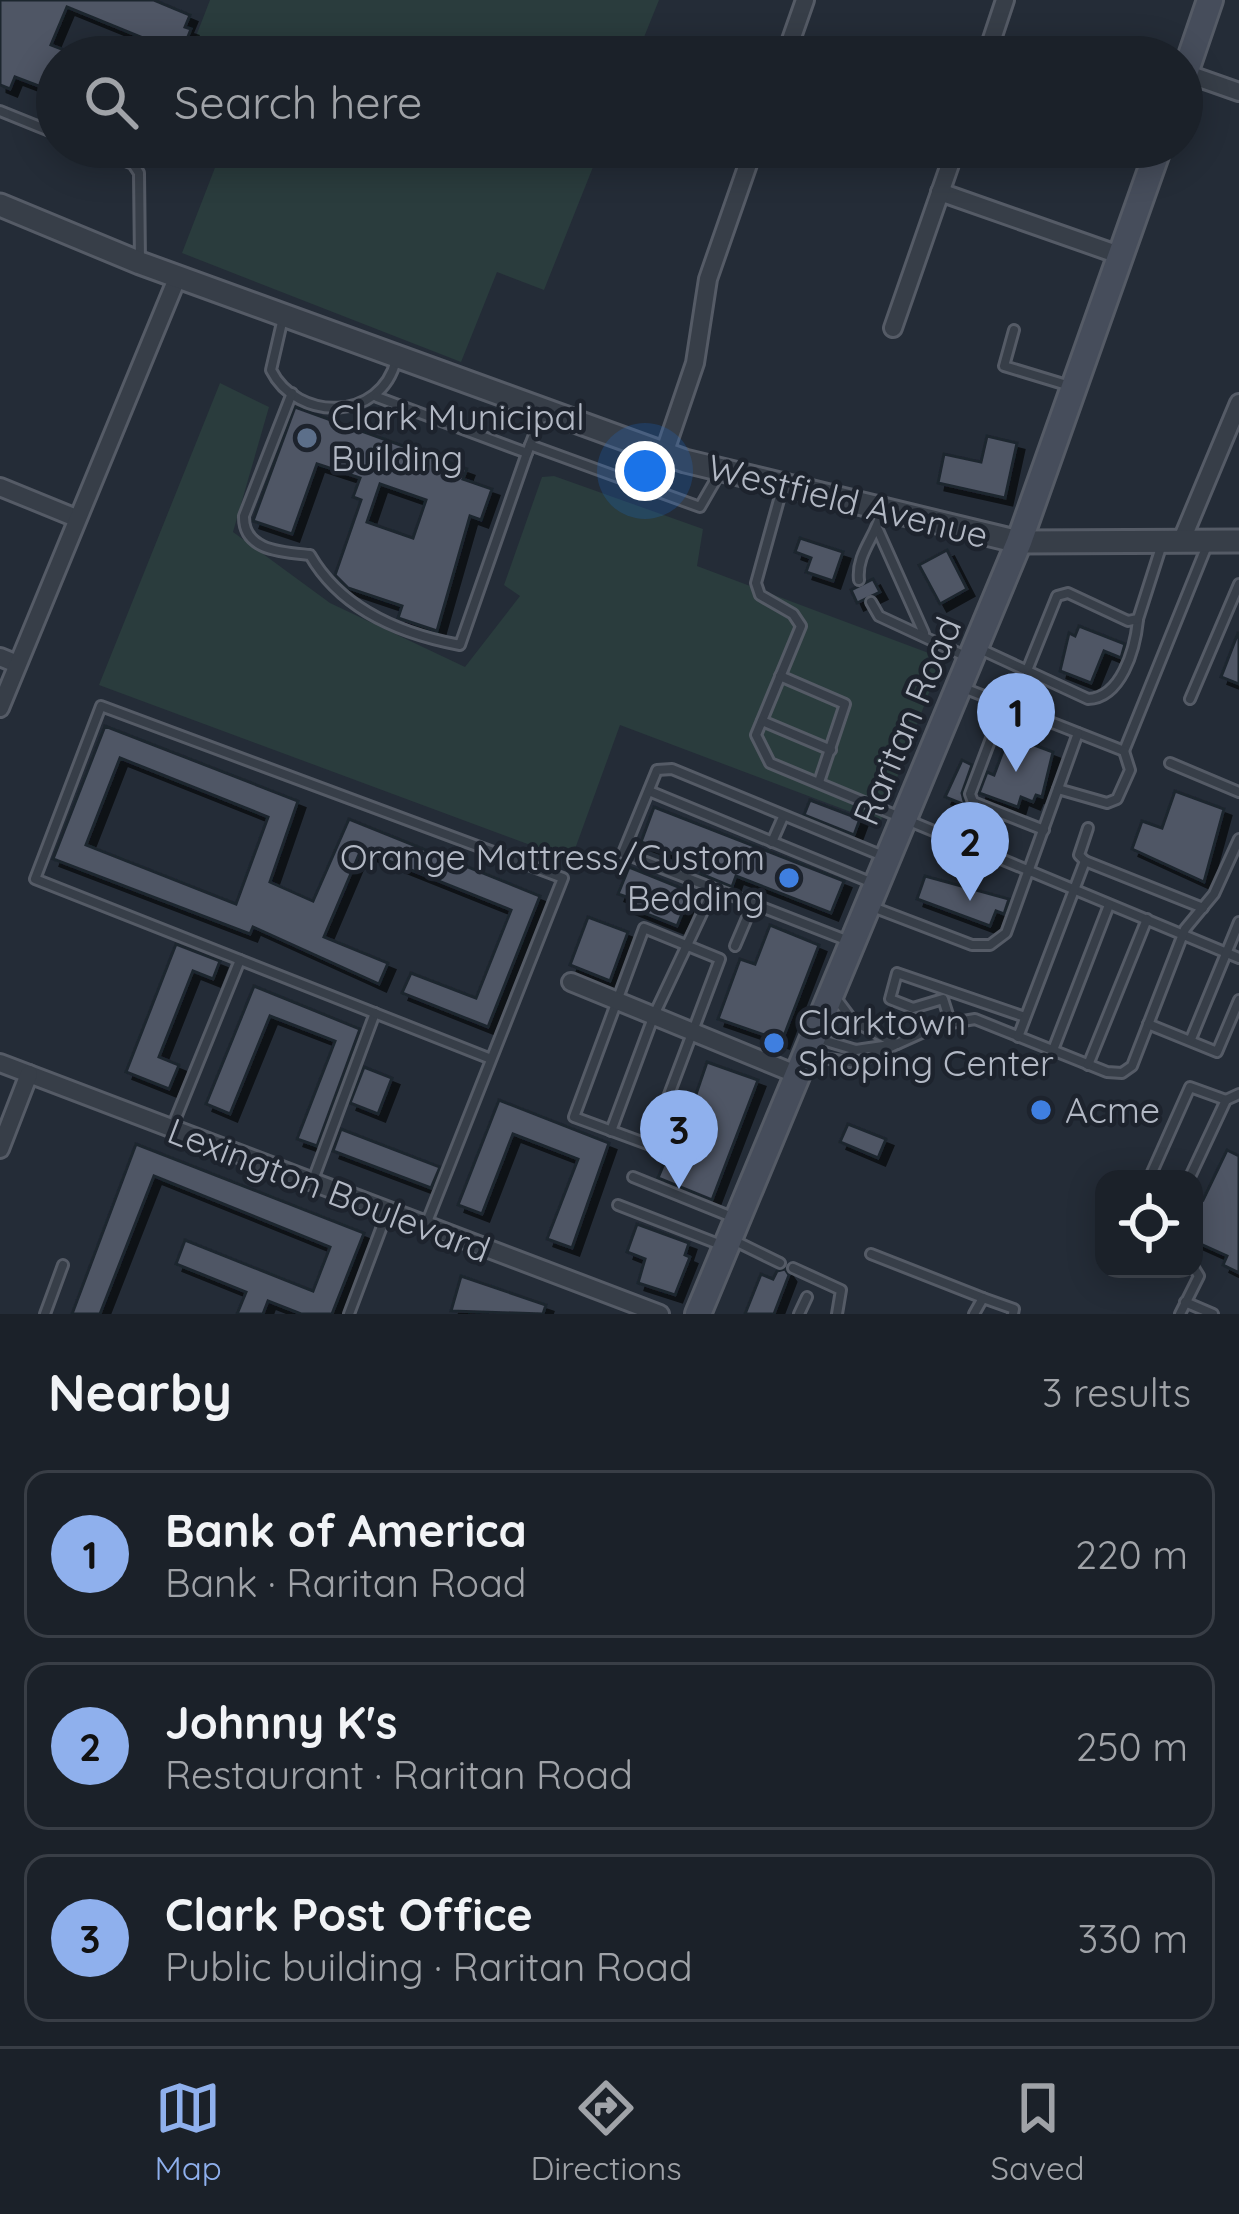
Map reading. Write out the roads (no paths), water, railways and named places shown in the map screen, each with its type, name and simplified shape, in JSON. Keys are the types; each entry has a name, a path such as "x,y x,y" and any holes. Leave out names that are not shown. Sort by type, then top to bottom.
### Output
{"main road":[{"path":"1198,36 1210,0"},
{"name":"Raritan Road","path":"698,1314 1019,542 1153,168"}],"street":[{"path":"793,36 806,0"},
{"path":"993,36 1006,0"},
{"path":"1203,83 1239,92"},
{"path":"664,454 695,363 708,279 747,168"},
{"path":"893,328 949,168"},
{"path":"940,192 1122,256"},
{"name":"Westfield Avenue","path":"0,205 140,263 664,454 783,484 880,519 1019,542 1239,541"},
{"path":"0,708 9,661 76,518 178,276"},
{"path":"1172,543 1239,403"},
{"path":"0,487 76,518"},
{"path":"571,982 694,1032 806,1056"},
{"name":"Lexington Boulevard","path":"0,1063 617,1307 660,1314"},
{"path":"0,1149 29,1074"}],"lane":[{"path":"0,111 36,126"},
{"path":"136,168 140,263"},
{"path":"284,316 270,361 275,378 292,393 343,409 377,397 391,380 396,357"},
{"path":"1014,330 1004,366 1071,387"},
{"path":"292,393 244,516 247,534 259,546 310,555 339,595 397,628 460,645 543,410"},
{"path":"377,397 700,508 714,490 720,469"},
{"path":"783,484 756,575 760,595 794,614 800,626 756,735 770,763 1239,958"},
{"path":"859,580 858,562 880,519"},
{"path":"880,519 925,635"},
{"path":"1058,788 1107,803 1117,800 1130,770 1124,751 1209,542"},
{"path":"871,602 880,616 925,635 1028,668 1088,699 1104,698 1114,690 1172,543"},
{"path":"1190,699 1239,584"},
{"path":"1028,668 1057,596 1068,593 1128,621 1138,620"},
{"path":"780,676 845,704 819,782"},
{"path":"961,687 1124,751"},
{"path":"1004,704 970,794 973,802 1044,830"},
{"path":"424,1228 563,878 101,706 35,879 491,1059"},
{"path":"762,721 831,750"},
{"path":"649,791 772,842 972,944 990,945 1006,933 1078,733"},
{"path":"1170,763 1239,792"},
{"path":"854,943 623,853 657,770 664,767 889,858"},
{"path":"772,842 783,817"},
{"path":"1088,828 1079,855 1085,861 1203,908"},
{"path":"806,1056 857,1063 950,1021 974,1019 1115,1074 1132,1066 1184,933 1203,908 1239,839"},
{"path":"1018,1037 1085,861"},
{"path":"611,1131 684,944 694,934 713,890"},
{"path":"1053,1050 1109,905"},
{"path":"735,946 752,906"},
{"path":"1088,1065 1147,919"},
{"path":"1191,1039 1239,922"},
{"path":"644,928 720,959 650,1145 574,1118 616,1000 644,928"},
{"path":"171,1130 240,960"},
{"path":"943,999 913,1008 890,999 888,992 899,971 1025,1017"},
{"path":"943,986 950,1021"},
{"path":"833,990 853,1021 896,1044"},
{"path":"1148,1024 1217,1052 1239,1000"},
{"path":"312,1184 376,1013"},
{"path":"806,1056 896,1044"},
{"path":"1153,1170 1190,1088 1226,1100"},
{"path":"1193,1170 1226,1100 1239,1094"},
{"path":"633,1178 780,1263"},
{"path":"618,1205 732,1236"},
{"path":"349,1314 387,1214"},
{"path":"871,1254 1014,1309 1013,1314"},
{"path":"45,1314 63,1264"},
{"path":"793,1268 841,1290 837,1314"},
{"path":"1180,1314 1198,1278"},
{"path":"799,1314 807,1297"},
{"path":"974,1314 983,1298"},
{"path":"1185,1302 1213,1314"}],"place":[{"name":"Clark Municipal Building","path":"307,438"},
{"name":"Bank of America","path":"1016,772"},
{"name":"Orange Mattress/Custom Bedding","path":"789,878"},
{"name":"Johnny K's","path":"970,901"},
{"name":"Clarktown Shoping Center","path":"774,1043"},
{"name":"Acme","path":"1041,1110"},
{"name":"Clark Post Office","path":"679,1189"}]}
